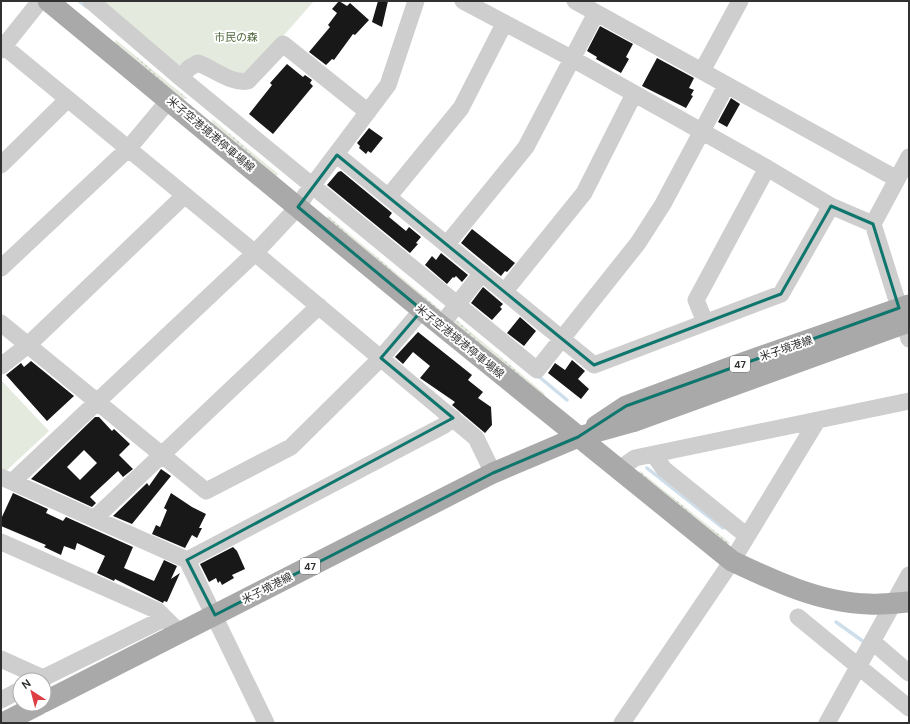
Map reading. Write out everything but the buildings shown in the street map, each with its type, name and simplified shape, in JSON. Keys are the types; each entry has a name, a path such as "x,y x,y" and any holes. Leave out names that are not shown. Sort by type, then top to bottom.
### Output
{"main road":[{"name":"米子空港境港停車場線","path":"48,1 422,310 732,561 782,584 832,599 868,604 901,603"},
{"name":"米子境港線","path":"52,697 172,625 215,615 493,473 578,437 632,422 906,319"},
{"path":"3,723 24,712"}],"street":[{"path":"40,1 2,47 128,148 453,418 476,438 493,473"},
{"path":"91,1 181,78 537,370 638,243 663,204 726,86"},
{"path":"266,723 215,615 187,560 6,479 98,402 173,328 255,253 298,207 388,85 416,1"},
{"path":"463,1 504,24 571,58 767,168 831,206 873,224"},
{"path":"575,1 702,71 726,86 897,179"},
{"path":"702,71 740,1"},
{"path":"447,244 526,147 596,12"},
{"path":"389,196 461,108 504,24"},
{"path":"181,78 189,68 198,63 229,78 239,81 248,81 281,45 285,44 368,112"},
{"path":"505,290 584,193 634,94"},
{"path":"1,164 68,99"},
{"path":"1,268 128,148 169,100"},
{"path":"337,154 482,273 505,290 594,365 781,294 831,206"},
{"path":"906,319 873,224 909,157"},
{"path":"705,322 696,300 767,168"},
{"path":"1,366 28,345 185,195"},
{"path":"441,325 482,273"},
{"path":"95,518 319,306"},
{"path":"1,323 163,454 206,491 291,447 381,358 422,310"},
{"path":"619,469 635,458 909,401"},
{"path":"187,560 443,426 453,418"},
{"path":"622,723 732,561 817,421"},
{"path":"654,455 664,469 747,536"},
{"path":"1,542 158,611 172,625 52,674"},
{"path":"827,723 873,642 901,603 909,575"},
{"path":"798,617 909,708"},
{"path":"873,642 909,672"},
{"path":"1,659 27,672"},
{"path":"1,700 12,694"}],"highlighted area":[{"path":"337,155 594,365 781,294 831,206 873,224 899,308 626,406 578,437 493,473 215,615 187,560 453,418 381,358 422,310 298,207"}],"green space":[{"name":"市民の森","path":"95,1 314,1 248,76 199,59 183,73"},
{"path":"116,40 187,98 183,99 114,44"},
{"path":"212,119 278,174 276,176 212,123"},
{"path":"328,216 443,312 437,311 326,219"},
{"path":"454,318 545,394 543,398 451,322"},
{"path":"1,380 49,431 5,472 1,471"},
{"path":"640,471 730,543 726,546 637,474"}],"waterway":[{"path":"79,1 87,7"},
{"path":"537,375 567,400"},
{"path":"647,468 723,528"},
{"path":"836,622 864,642"}]}
